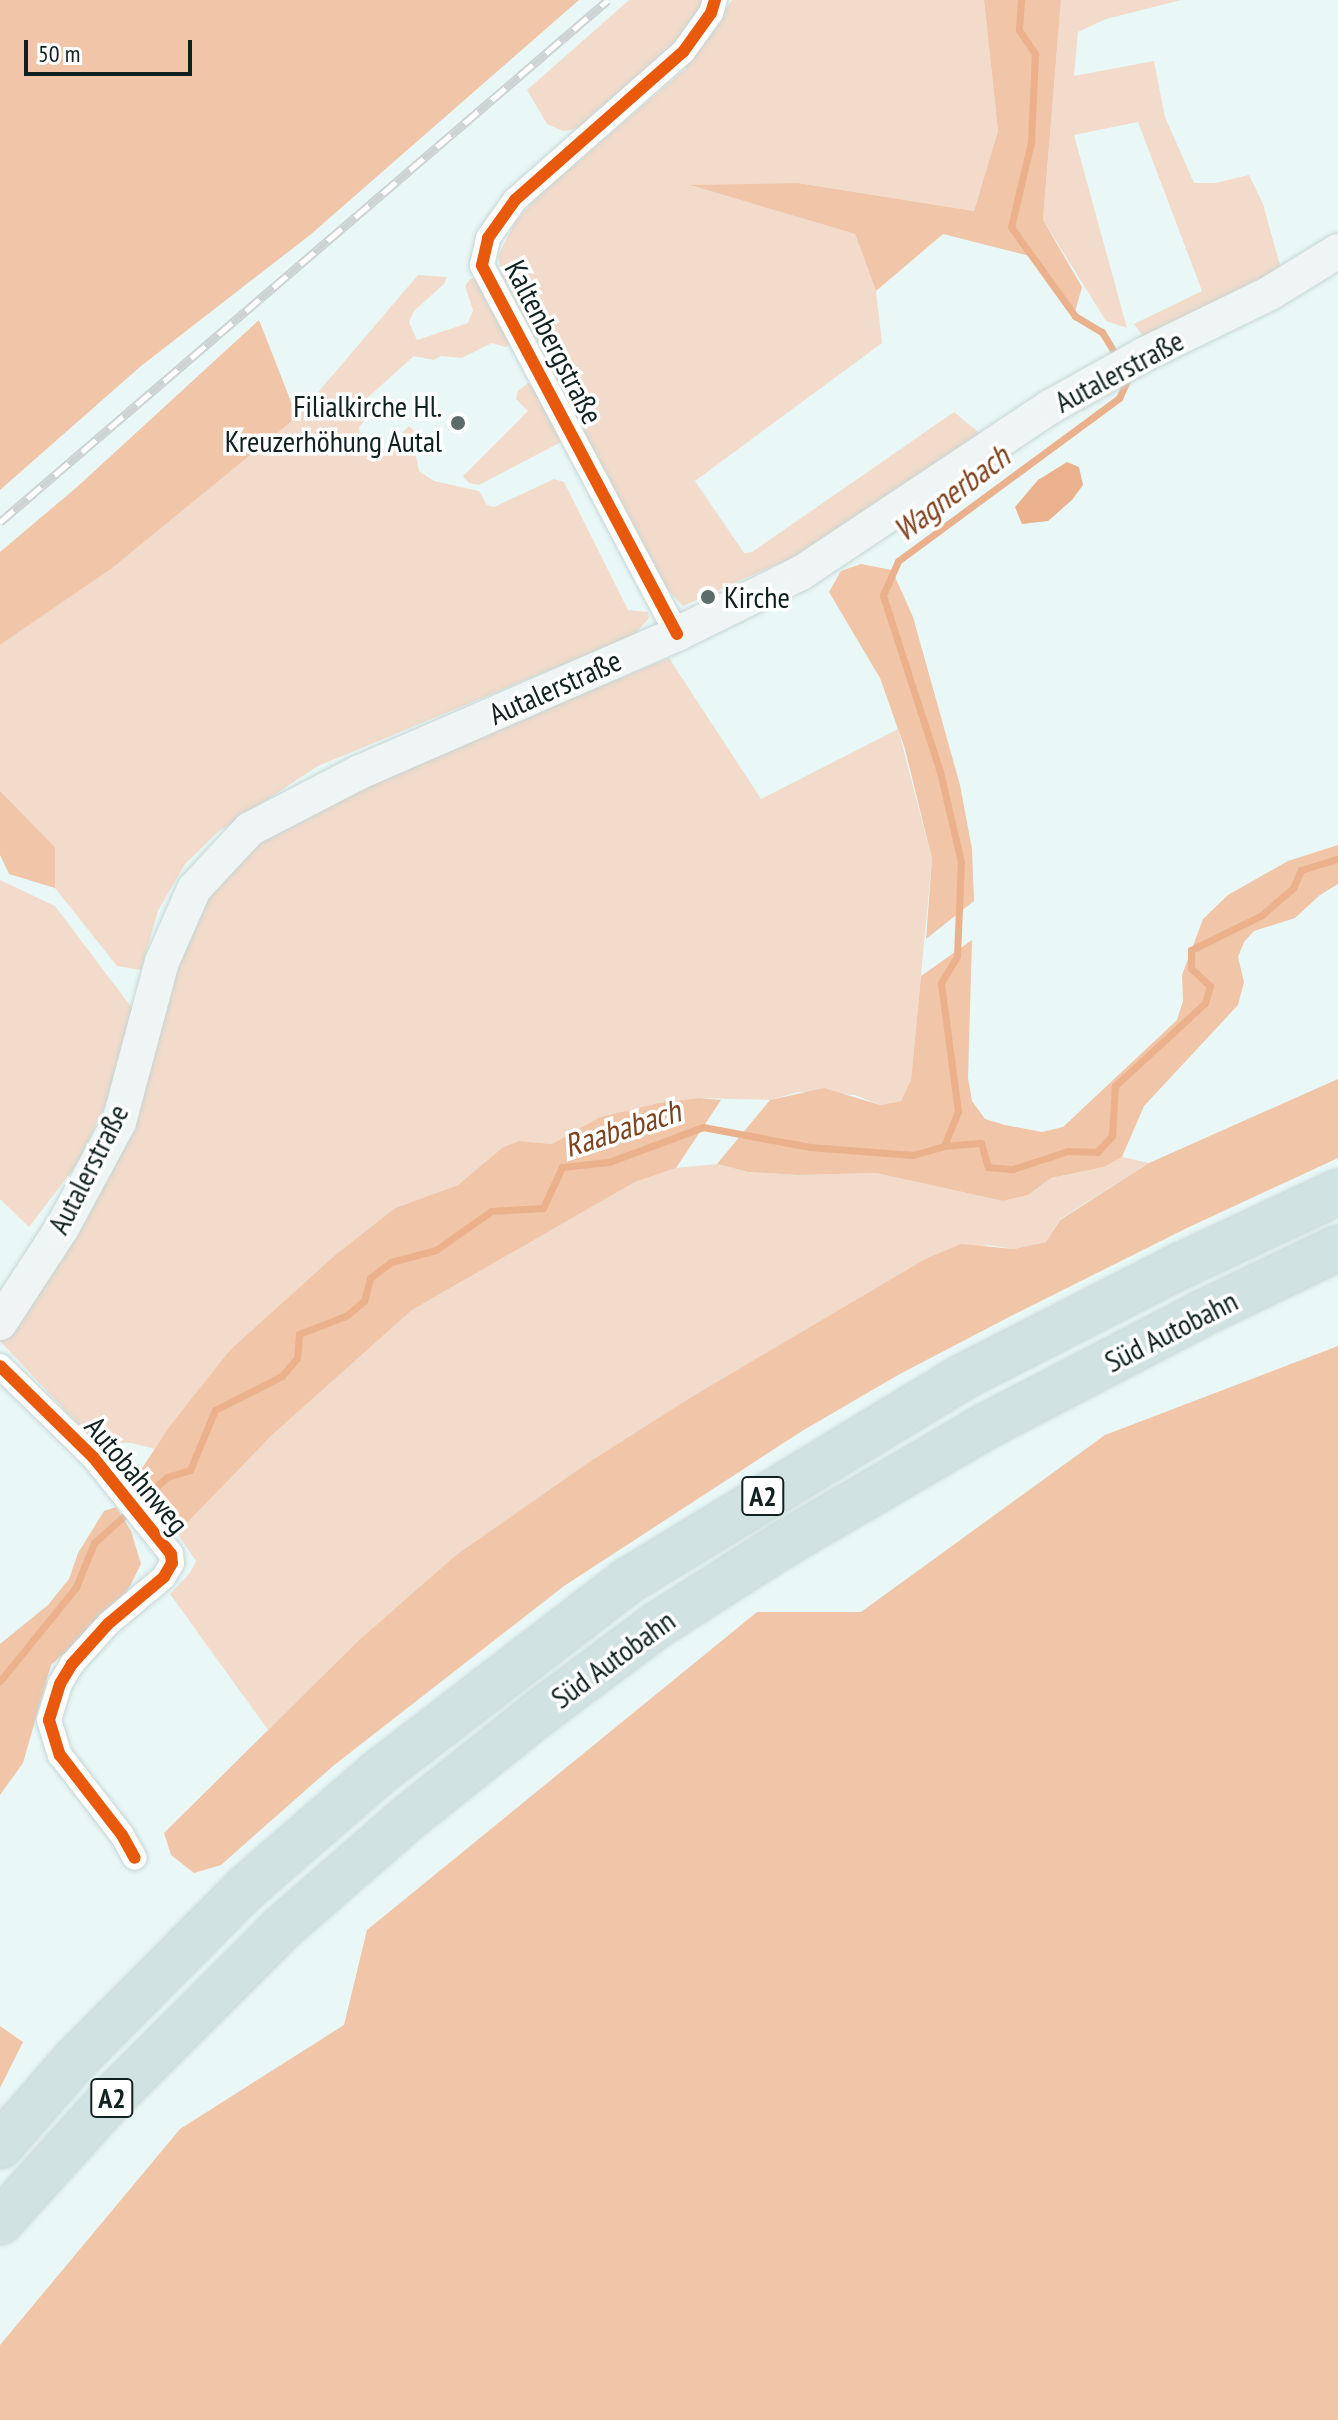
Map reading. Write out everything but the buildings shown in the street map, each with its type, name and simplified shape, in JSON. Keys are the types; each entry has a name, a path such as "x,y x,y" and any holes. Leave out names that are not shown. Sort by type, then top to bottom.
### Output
{"highway":[{"name":"Süd Autobahn","path":"0,2146 75,2060 246,1888 377,1774 512,1666 629,1580 963,1377 1178,1267 1338,1192"},
{"name":"Süd Autobahn","path":"0,2222 113,2097 283,1927 433,1798 657,1625 781,1546 988,1425 1201,1314 1338,1248"}],"main road":[{"name":"Autalerstraße","path":"0,1323 62,1228 119,1122 162,962 194,889 250,829 360,772 677,634 801,573 982,451 1104,375 1270,293 1338,251"}],"street":[{"name":"Kaltenbergstraße","path":"677,634 482,265 488,238 515,200 683,52 711,13 715,0"},
{"name":"Autobahnweg","path":"0,1366 93,1457 171,1554 170,1569 80,1654 60,1684 49,1720 60,1755 114,1824 135,1858"}],"shaded area":[{"path":"0,0 579,0 310,235 141,366 0,490"},
{"path":"629,0 705,0 688,32 578,129 563,131 547,124 527,90"},
{"path":"732,0 984,0 998,131 974,211 798,183 693,186 855,234 876,291 882,343 695,481 744,553 752,552 954,412 983,436 798,555 683,606 667,589 502,275 498,256 515,222 538,196 684,70"},
{"path":"984,0 1061,0 1043,220 1082,287 1075,312 1030,256 943,234 876,291 855,234 690,185 798,183 974,211 998,131"},
{"path":"1061,0 1181,0 1106,19 1078,32 1074,76 1154,61 1165,117 1194,183 1215,183 1249,175 1263,204 1281,269 1143,336 1134,324 1202,291 1138,122 1074,135 1127,328 1106,321 1043,220"},
{"path":"418,275 447,277 444,284 414,311 409,322 417,340 468,323 473,310 465,286 470,279 477,278 512,344 505,347 492,343 462,358 441,356 434,360 414,356 366,399 375,409 359,427 361,443 372,456 383,451 409,426 418,435 414,447 419,471 434,481 479,491 487,505 494,507 554,479 564,482 628,610 648,612 649,618 634,635 318,766 218,832 185,864 158,911 141,970 117,966 55,888 55,847 0,791 0,645 111,569 297,417"},
{"path":"259,320 297,417 111,569 0,645 0,552 77,487"},
{"path":"528,383 534,387 563,441 479,485 469,483 463,476 528,411 516,399 518,391"},
{"path":"1067,462 1079,467 1083,485 1072,500 1048,521 1022,524 1015,507 1038,480"},
{"path":"861,564 892,570 913,617 960,785 972,849 974,901 926,939 932,859 905,749 880,678 829,592 841,571"},
{"path":"669,658 761,799 898,729 932,859 911,1080 901,1101 880,1105 855,1095 798,1092 770,1100 699,1098 658,1103 600,1117 552,1144 519,1141 503,1147 458,1185 395,1208 334,1256 230,1350 155,1449 131,1443 95,1442 0,1341 18,1312 183,944 223,875 265,837 325,801"},
{"path":"0,791 55,847 55,888 9,874 0,855"},
{"path":"1338,845 1338,884 1320,895 1295,918 1254,931 1244,942 1238,957 1244,982 1238,1005 1144,1106 1122,1157 1104,1167 1051,1178 1028,1195 1003,1201 876,1173 798,1175 748,1172 717,1164 770,1100 824,1088 880,1105 901,1101 911,1080 921,976 972,940 968,1078 972,1101 985,1119 1005,1125 1042,1132 1063,1127 1177,1020 1183,1001 1182,975 1203,919 1228,895 1288,861"},
{"path":"0,880 55,906 132,1008 108,1100 77,1164 29,1227 0,1199"},
{"path":"1338,1079 1338,1158 1187,1228 1009,1317 898,1375 802,1431 564,1586 333,1766 221,1865 194,1873 171,1855 164,1833 359,1640 456,1555 589,1462 693,1396 925,1259 961,1244 1014,1249 1046,1242 1060,1220 1149,1163"},
{"path":"699,1098 721,1100 676,1168 635,1182 412,1310 271,1436 177,1533 141,1490 135,1479 170,1426 230,1350 334,1256 395,1208 458,1185 503,1147 519,1141 552,1144 600,1117 658,1103"},
{"path":"1122,1157 1149,1163 1060,1219 1046,1242 1014,1249 987,1245 925,1259 693,1396 589,1462 456,1555 359,1640 268,1730 170,1594 190,1573 196,1561 177,1533 190,1517 271,1436 412,1310 635,1182 676,1168 717,1164 748,1172 798,1175 876,1173 1003,1201 1028,1195 1051,1178 1104,1167"},
{"path":"1338,1346 1338,2420 0,2420 0,2345 180,2129 344,2025 367,1930 757,1612 861,1612 1105,1435"},
{"path":"116,1507 131,1531 141,1564 122,1602 51,1665 23,1763 0,1795 0,1644 48,1605 69,1579 78,1553 104,1511"},
{"path":"0,2026 23,2042 0,2088"}],"waterway":[{"name":"Wagnerbach","path":"1021,0 1019,30 1035,54 1031,142 1011,227 1075,316 1102,332 1118,359"},
{"name":"Wagnerbach","path":"944,1146 958,1111 941,983 957,956 961,862 940,772 883,595 898,561 1119,398 1129,377"},
{"name":"Raababach","path":"0,1681 76,1587 94,1543 167,1477 190,1470 215,1410 282,1376 297,1358 299,1334 346,1316 364,1301 370,1278 391,1262 436,1250 491,1211 543,1208 562,1167 609,1162 703,1127 810,1147 913,1155 944,1146 981,1143 988,1167 1013,1169 1068,1151 1097,1152 1112,1136 1115,1086 1205,1003 1210,986 1191,968 1191,950 1262,915 1293,888 1301,870 1338,859"}],"railway":[{"path":"0,522 608,0"}],"cycle path":[{"path":"677,634 482,265 488,238 515,200 683,52 711,13 715,0"},
{"path":"0,1366 93,1457 171,1554 172,1563 164,1577 108,1624 72,1664 60,1684 49,1720 60,1755 122,1835 135,1858"}],"place":[{"name":"Filialkirche Hl. Kreuzerhöhung Autal","path":"458,423"},
{"name":"Kirche","path":"708,597"}]}
